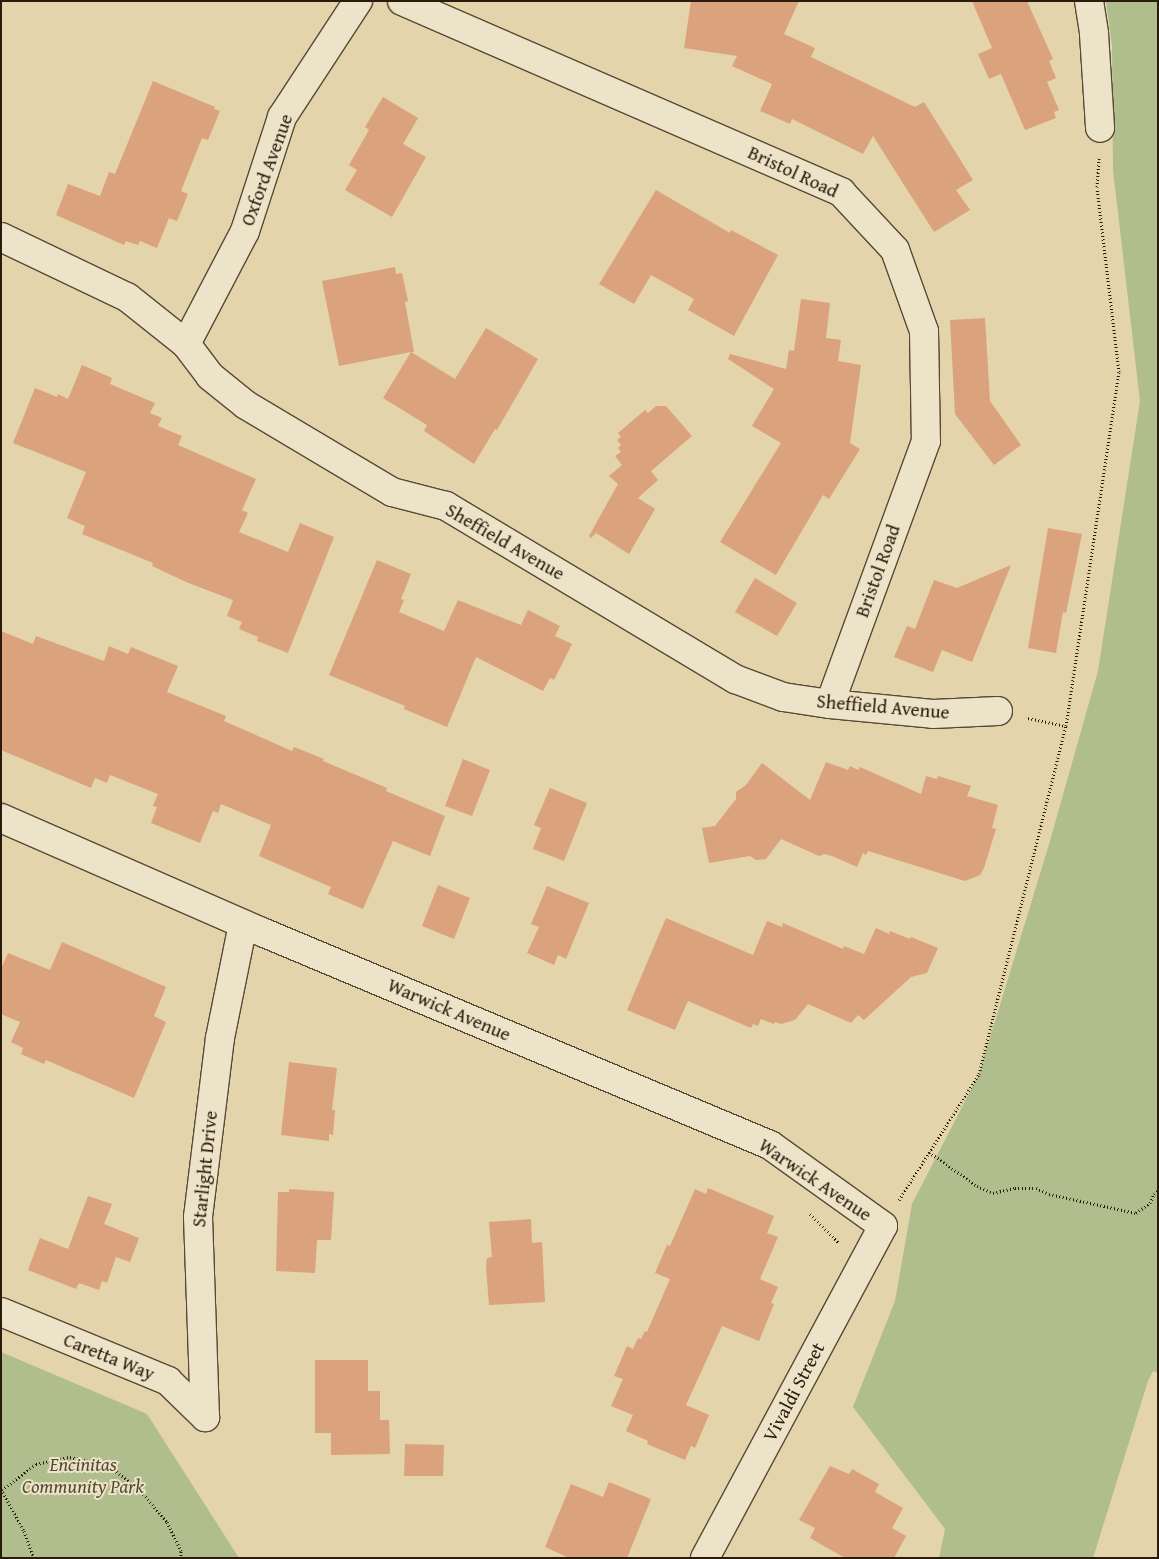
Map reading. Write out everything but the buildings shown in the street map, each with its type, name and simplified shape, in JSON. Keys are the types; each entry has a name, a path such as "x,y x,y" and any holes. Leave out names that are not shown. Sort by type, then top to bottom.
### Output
{"street":[{"name":"Oxford Avenue","path":"186,344 245,232 282,116 358,1"},
{"name":"Bristol Road","path":"402,1 841,192 895,250 924,331 926,441 830,704"},
{"path":"1088,1 1094,34 1100,128"},
{"name":"Sheffield Avenue","path":"1,237 127,297 186,344 210,376 246,405 392,492 446,506 735,679 783,697 830,704 933,714 998,711"},
{"name":"Warwick Avenue","path":"1,818 243,924 770,1145 883,1226"},
{"name":"Starlight Drive","path":"205,1417 198,1217 220,1038 243,924"},
{"name":"Vivaldi Street","path":"705,1558 883,1226"},
{"name":"Caretta Way","path":"1,1312 168,1381 205,1417"}],"path":[{"path":"883,1226 979,1074 1066,726 1119,372 1097,187 1100,128"},
{"path":"998,711 1066,726"},
{"path":"929,1152 976,1186 993,1193 1015,1188 1036,1188 1050,1194 1136,1213 1150,1203 1158,1191"},
{"path":"806,1209 840,1243 838,1251"},
{"path":"34,1558 24,1531 2,1490 36,1464 70,1456 108,1465 141,1491 167,1522 181,1551 181,1558"}],"green space":[{"path":"1106,1 1158,1 1158,1373 1153,1371 1148,1381 1093,1558 939,1558 945,1529 853,1407 895,1301 912,1204 979,1074 1050,841 1098,671 1140,401 1113,170 1112,45"},
{"name":"Encinitas Community Park","path":"1,1352 147,1414 239,1558 1,1558"}]}
